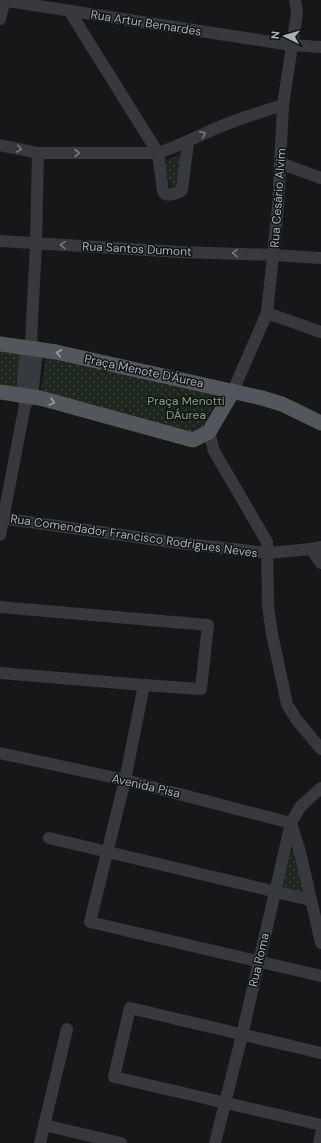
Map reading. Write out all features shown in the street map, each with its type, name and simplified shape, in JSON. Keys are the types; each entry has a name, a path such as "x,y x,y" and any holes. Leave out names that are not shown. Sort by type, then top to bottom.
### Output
{"main road":[{"name":"Praça Menote D'Áurea","path":"0,344 32,347 192,381 262,398 282,404 321,423"},
{"path":"0,392 193,440 209,432 233,391"}],"street":[{"name":"Rua Artur Bernardes","path":"0,0 291,45 321,47"},
{"path":"0,19 5,0"},
{"name":"Rua Cesário Alvim","path":"233,391 267,313 274,255 283,105 297,13 295,0"},
{"path":"70,12 158,153 163,191 165,194 169,195 180,192 184,187 188,142"},
{"path":"0,145 38,153 158,153 174,148 240,118 283,105"},
{"path":"0,535 2,518 26,399 32,347 38,153"},
{"path":"280,163 321,178"},
{"name":"Rua Santos Dumont","path":"0,241 179,252 321,258"},
{"path":"267,313 321,332"},
{"path":"209,432 214,451 267,542 268,606 272,634 287,704 296,719 321,749"},
{"path":"193,440 214,451"},
{"name":"Rua Comendador Francisco Rodrigues Neves","path":"2,518 179,543 268,553 316,548"},
{"path":"316,548 321,563"},
{"path":"0,607 208,624 201,689 0,673"},
{"path":"144,685 125,780 90,922 321,976"},
{"name":"Avenida Pisa","path":"0,753 125,780 291,823"},
{"name":"Rua Roma","path":"215,1143 242,1035 291,823 300,807 321,788"},
{"path":"291,823 300,852 321,943"},
{"path":"48,838 310,900"},
{"path":"321,1053 130,1008 114,1077 321,1125"},
{"path":"40,1143 67,1029"},
{"path":"44,1125 121,1143"},
{"path":"319,1143 321,1134"}],"green space":[{"path":"186,151 182,186 173,192 167,176 165,161"},
{"path":"0,348 24,350 20,389 0,387"},
{"name":"Praça Menotti DÁurea","path":"46,354 219,394 200,434 41,392"},
{"path":"294,843 306,896 281,889"}]}
